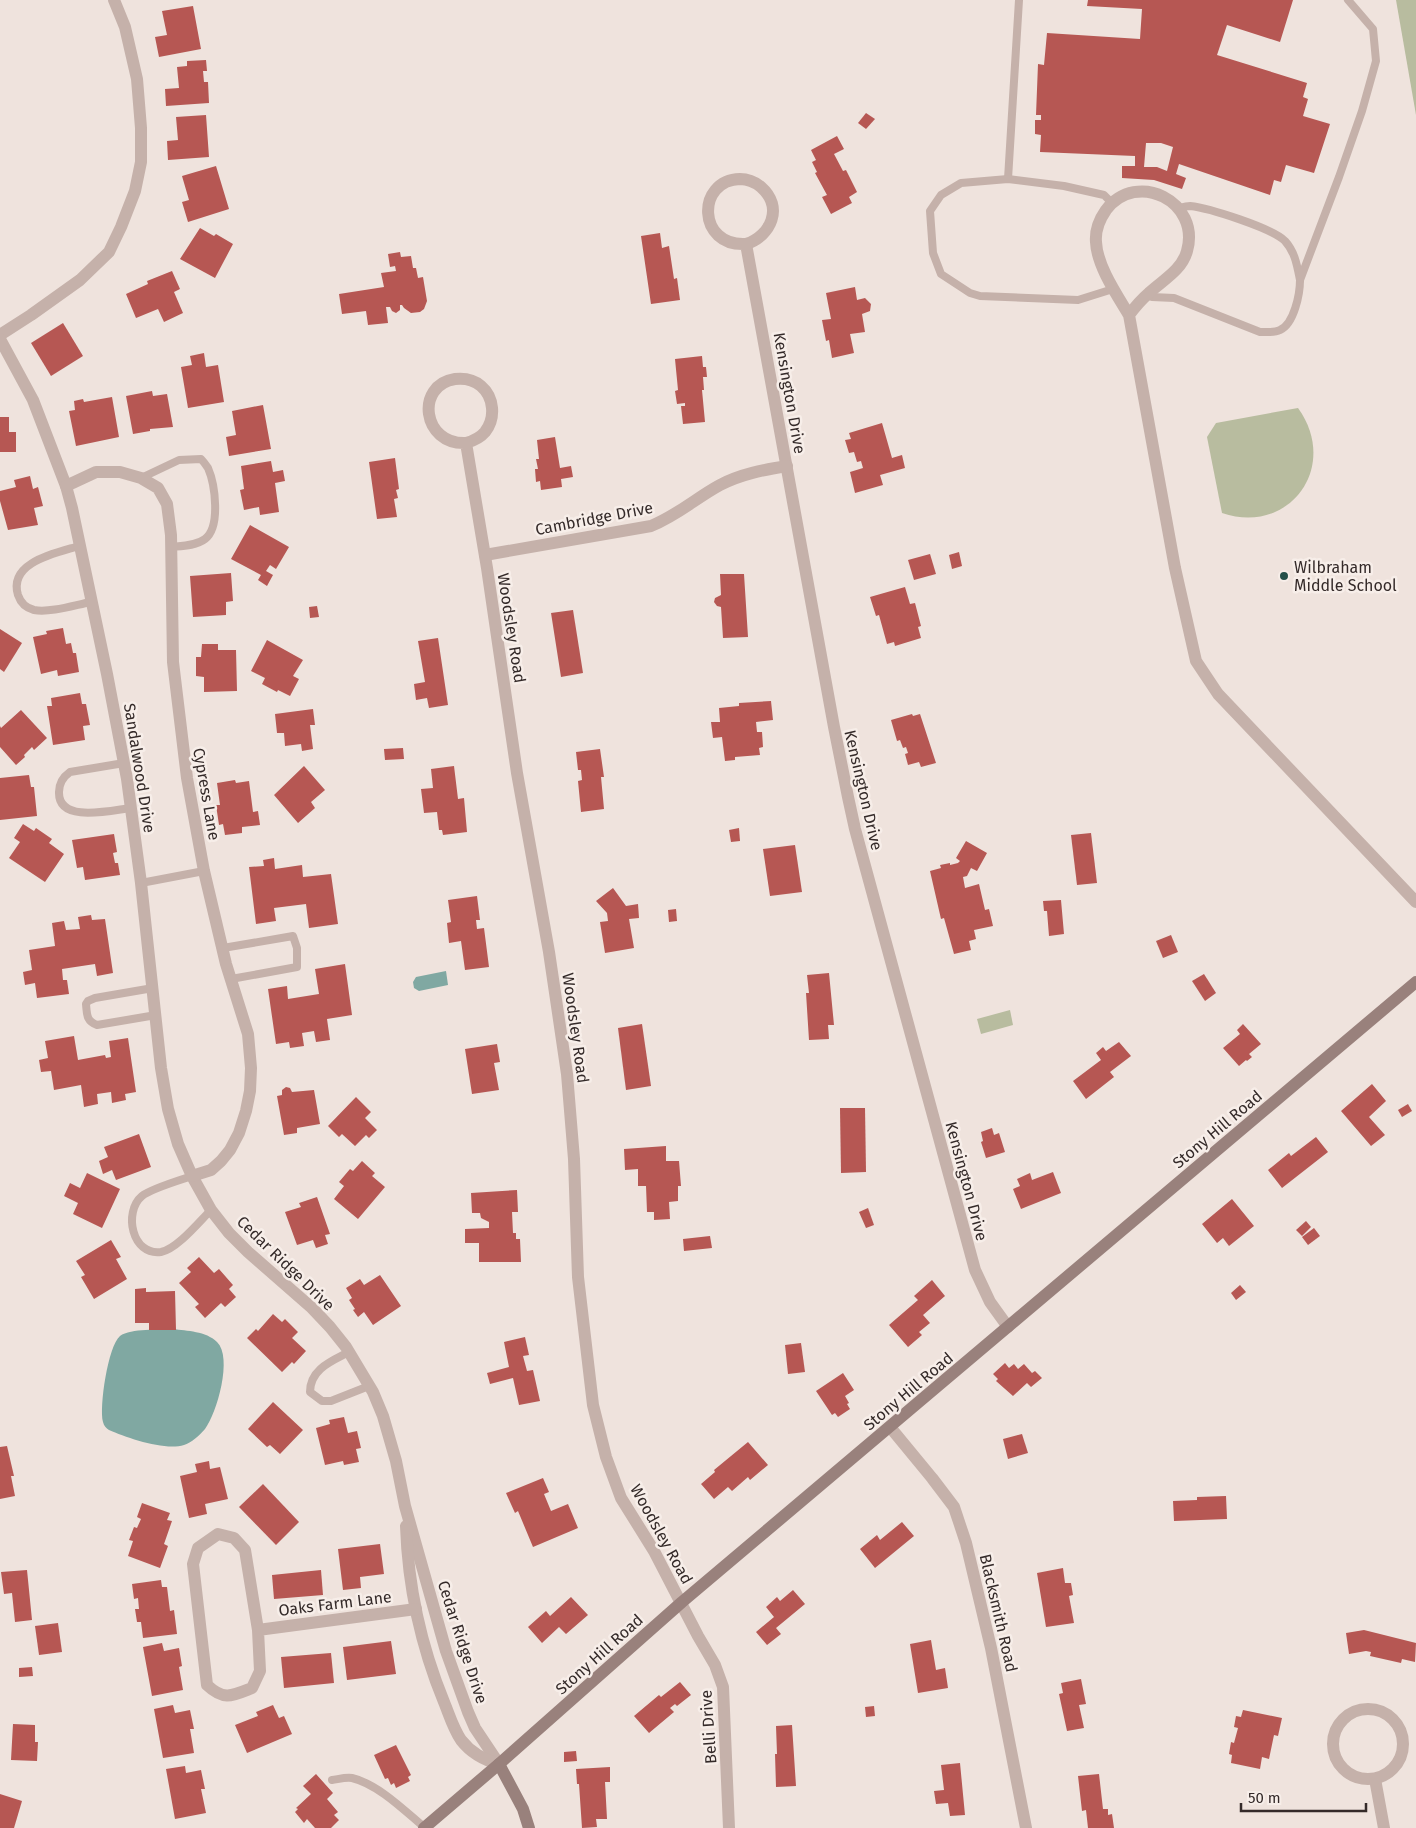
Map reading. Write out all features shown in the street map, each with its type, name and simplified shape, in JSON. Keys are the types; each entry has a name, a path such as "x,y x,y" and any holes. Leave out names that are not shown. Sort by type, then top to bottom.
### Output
{"main road":[{"name":"Stony Hill Road","path":"424,1828 682,1602 1416,982"},
{"path":"499,1764 523,1809 529,1828"}],"street":[{"path":"0,334 31,315 80,280 109,252 135,191 141,162 141,128 137,79 125,28 114,0"},
{"path":"734,180 751,181 759,185 765,191 772,206 773,214 767,231 761,237 746,244 738,245 722,239 715,233 708,218 708,209 714,193 719,187 734,180"},
{"path":"1129,315 1148,294 1181,264 1187,251 1189,237 1187,222 1179,208 1167,197 1152,192 1136,191 1120,196 1112,202 1099,220 1096,242 1104,269 1113,289 1129,315 1175,568 1196,661 1218,694 1416,902"},
{"name":"Kensington Drive","path":"746,244 835,736 855,829 975,1270 990,1302 1008,1327"},
{"name":"Sandalwood Drive","path":"0,339 33,400 66,486 72,508 108,674 124,763 141,883 152,988 168,1109 178,1144 210,1210"},
{"path":"452,380 470,380 480,386 488,394 492,406 491,420 486,431 476,439 466,443 452,442 439,435 430,422 428,414 431,398 436,390 452,380"},
{"name":"Woodsley Road","path":"466,443 485,555 517,773 549,952 567,1074 574,1159 578,1277 594,1405 606,1457 621,1498 654,1551 682,1602"},
{"name":"Cambridge Drive","path":"485,555 651,526 668,519 729,480 751,472 787,466"},
{"name":"Cypress Lane","path":"66,486 96,472 120,472 141,478 158,488 167,504 171,547 172,623 177,704 186,778 204,871 250,1047 250,1091 239,1133 230,1150 221,1161 211,1170 192,1176"},
{"name":"Cedar Ridge Drive","path":"210,1210 248,1252 312,1308 330,1327 349,1352 369,1386 383,1416 396,1461 405,1506 446,1651 468,1712 499,1764"},
{"name":"Blacksmith Road","path":"890,1428 954,1507 966,1543 991,1648 1026,1828"},
{"name":"Cedar Ridge Drive","path":"405,1506 408,1564 416,1609 430,1663 455,1730 462,1741 471,1751 485,1760 499,1764"},
{"name":"Oaks Farm Lane","path":"218,1534 234,1538 245,1550 258,1630 260,1672 252,1688 232,1696 217,1694 207,1685 193,1564 198,1548 218,1534"},
{"name":"Belli Drive","path":"682,1602 698,1636 715,1665 723,1688 729,1828"},
{"name":"Oaks Farm Lane","path":"258,1630 416,1609"},
{"path":"1363,1709 1375,1709 1386,1714 1396,1721 1402,1732 1404,1744 1402,1756 1396,1767 1386,1775 1375,1779 1353,1776 1344,1770 1337,1761 1334,1750 1333,1739 1340,1724 1352,1712 1363,1709"},
{"path":"1375,1779 1384,1828"}],"lane":[{"path":"1008,179 1019,0"},
{"path":"1300,280 1339,177 1376,62 1373,29 1348,0"},
{"path":"1112,202 1104,195 1064,186 1008,179 961,183 941,194 930,210 933,253 941,274 970,293 980,296 1078,300 1113,289"},
{"path":"1148,294 1174,298 1260,332 1269,332 1281,330 1291,318 1300,294 1300,280 1294,254 1284,240 1266,230 1228,216 1189,206 1179,208"},
{"path":"141,478 179,460 200,458 208,468 213,487 215,518 212,530 205,539 195,543 171,547"},
{"path":"79,546 39,559 22,570 17,578 17,592 24,606 33,610 43,611 91,602"},
{"path":"124,763 70,772 62,781 59,798 69,810 79,814 131,808"},
{"path":"141,883 204,871"},
{"path":"223,948 293,936 297,948 297,967 231,979"},
{"path":"152,988 95,998 88,1001 86,1004 88,1020 97,1025 156,1015"},
{"path":"192,1176 143,1194 134,1204 130,1219 136,1239 148,1251 162,1252 182,1240 210,1210"},
{"path":"349,1352 320,1368 310,1382 310,1392 322,1401 331,1401 369,1386"},
{"path":"332,1780 350,1777 375,1788 402,1808 424,1828"}],"green space":[{"path":"1396,0 1416,0 1416,115"},
{"path":"1298,408 1310,430 1313,452 1310,473 1301,491 1287,505 1268,514 1247,517 1222,513 1207,437 1216,423"},
{"path":"1010,1010 1013,1025 981,1034 977,1019"}],"water":[{"path":"446,971 448,985 419,991 414,988 413,982 416,977"},
{"path":"173,1329 196,1332 213,1338 222,1349 224,1360 222,1385 214,1411 205,1429 190,1442 176,1446 146,1443 109,1430 103,1422 103,1391 108,1364 116,1342 125,1333"}],"building":[{"path":"1088,0 1293,0 1280,42 1227,25 1217,55 1307,83 1303,97 1308,99 1303,116 1330,124 1314,173 1286,165 1281,182 1274,180 1270,195 1179,164 1176,174 1186,178 1182,189 1154,180 1122,178 1122,166 1135,166 1135,156 1040,152 1041,135 1035,134 1035,120 1041,120 1041,115 1036,115 1038,64 1044,65 1047,33 1140,39 1142,9 1087,6","holes":["1146,143 1161,143 1173,147 1167,171 1157,167 1144,167"]},
{"path":"193,6 201,49 159,57 155,37 167,35 162,11"},
{"path":"206,60 207,71 203,71 204,82 208,82 209,103 166,106 165,89 179,88 177,67 187,66 187,61"},
{"path":"866,113 875,119 866,129 858,123"},
{"path":"206,115 209,157 168,160 167,141 178,140 176,117"},
{"path":"837,136 844,149 834,154 843,171 846,170 857,192 849,197 852,203 831,214 822,197 827,195 815,173 817,172 812,162 816,160 811,150"},
{"path":"216,166 229,209 188,222 182,202 189,200 182,176"},
{"path":"200,228 214,236 216,234 233,244 215,278 180,259"},
{"path":"660,233 662,248 669,246 674,279 677,278 680,300 651,304 641,236"},
{"path":"400,252 401,257 411,256 413,268 416,268 418,278 423,277 427,301 424,309 420,312 411,313 400,305 400,310 396,313 390,307 386,307 388,323 368,325 366,311 342,314 339,294 384,287 381,273 396,271 395,266 390,267 388,254"},
{"path":"172,271 180,289 174,292 183,313 164,322 158,309 136,318 126,294 148,284 147,281"},
{"path":"855,287 857,300 865,298 871,304 870,311 862,314 865,332 850,334 854,353 832,358 829,340 826,341 822,320 831,319 826,293"},
{"path":"63,323 83,356 51,376 31,343"},
{"path":"204,353 206,367 218,365 224,402 188,408 181,367 192,365 190,356"},
{"path":"702,356 703,367 706,367 707,377 703,377 704,390 702,390 705,422 683,424 681,406 685,406 685,403 677,404 675,391 678,390 675,359"},
{"path":"152,391 153,396 167,394 173,427 150,429 150,431 133,434 126,396"},
{"path":"112,397 119,437 76,446 69,411 75,410 74,401 83,399 84,402"},
{"path":"263,405 271,449 229,456 226,437 236,435 232,411"},
{"path":"0,417 9,417 9,432 16,432 16,452 0,452"},
{"path":"882,423 892,458 902,455 905,468 880,475 883,485 855,493 850,472 863,468 861,461 857,462 854,452 849,453 845,440 851,439 849,433"},
{"path":"555,437 560,468 571,466 573,477 561,479 562,487 541,490 540,481 536,482 535,469 538,469 536,459 539,459 537,440"},
{"path":"395,458 399,489 396,490 398,498 394,499 397,517 377,519 369,462"},
{"path":"271,461 273,472 283,470 285,481 275,483 279,512 260,515 259,507 244,510 240,490 244,489 241,466"},
{"path":"30,476 33,489 38,487 43,506 34,508 38,525 8,530 0,501 0,491 16,487 14,480"},
{"path":"250,525 289,547 276,569 270,565 266,571 273,575 267,586 258,580 261,575 231,559"},
{"path":"959,552 962,566 952,569 949,555"},
{"path":"930,554 936,574 914,580 908,560"},
{"path":"231,573 233,601 226,602 226,615 193,617 190,576"},
{"path":"720,574 744,574 748,637 723,638 721,607 717,606 714,602 715,598 721,595"},
{"path":"905,587 910,604 915,603 921,626 918,627 921,638 895,646 894,642 887,644 879,615 876,616 870,597"},
{"path":"317,606 319,617 310,618 309,607"},
{"path":"573,610 583,673 561,677 551,613"},
{"path":"63,628 66,644 71,643 73,653 76,653 79,672 58,676 57,670 41,674 33,637 47,634 46,631"},
{"path":"0,629 22,643 4,672 0,669"},
{"path":"438,638 448,705 429,708 427,698 416,700 414,684 425,682 418,641"},
{"path":"267,640 303,660 293,676 299,679 290,696 262,684 265,678 251,671"},
{"path":"202,644 218,644 218,650 236,650 237,691 204,692 204,677 196,676 196,657 201,657"},
{"path":"80,693 82,704 86,704 90,725 83,726 85,740 53,745 47,706 52,706 51,698"},
{"path":"771,701 773,720 756,722 757,732 762,732 763,747 759,748 760,755 735,757 735,760 725,761 722,737 713,738 711,722 720,722 719,708 739,706 739,703"},
{"path":"313,709 315,725 310,725 313,749 302,751 301,744 285,746 284,733 277,733 275,714"},
{"path":"21,710 47,738 34,750 32,747 16,765 0,747 0,726 1,728"},
{"path":"912,714 913,716 920,714 936,763 921,767 919,762 908,765 905,754 908,753 906,747 903,748 900,740 897,741 891,720"},
{"path":"403,748 404,759 385,760 384,749"},
{"path":"600,749 604,777 601,777 604,809 581,812 578,781 582,780 581,770 578,770 576,752"},
{"path":"304,766 325,790 311,802 315,808 298,823 274,795"},
{"path":"454,766 458,799 464,798 467,832 443,835 442,830 439,830 437,812 424,813 421,789 433,788 431,769"},
{"path":"29,775 31,787 34,787 37,816 0,820 0,778"},
{"path":"235,780 236,783 249,781 253,812 258,811 260,825 242,827 242,833 225,835 223,824 219,825 216,805 220,805 217,783"},
{"path":"23,824 34,831 36,828 52,839 49,843 64,854 45,882 9,858 20,842 14,838"},
{"path":"739,828 740,841 731,842 729,830"},
{"path":"1091,833 1097,883 1077,885 1071,835"},
{"path":"114,834 117,852 113,853 115,863 118,863 120,875 85,880 83,867 77,868 72,840"},
{"path":"966,841 987,853 977,871 971,868 967,876 963,877 965,888 979,884 985,910 989,909 993,926 974,930 976,939 969,941 971,950 954,954 944,918 941,919 930,871 941,868 940,865 958,863 960,861 956,858"},
{"path":"795,845 802,892 770,896 763,849"},
{"path":"274,858 275,869 302,865 303,877 331,874 338,924 309,928 306,904 274,908 276,921 256,924 249,867 264,866 263,860"},
{"path":"613,888 626,906 638,904 639,918 629,919 634,948 605,953 600,922 608,921 607,913 596,901"},
{"path":"477,896 480,920 476,920 477,929 484,928 489,967 465,970 461,941 449,943 447,923 451,922 448,900"},
{"path":"1061,900 1064,934 1049,936 1047,911 1044,911 1043,901"},
{"path":"676,909 677,921 669,922 668,910"},
{"path":"91,915 92,920 105,919 113,973 97,976 95,964 62,969 63,980 67,980 69,994 37,998 35,983 25,985 23,972 32,970 29,950 55,946 52,923 64,921 66,930 80,929 78,917"},
{"path":"1171,935 1178,952 1163,958 1156,941"},
{"path":"345,964 352,1015 327,1019 330,1040 316,1042 314,1031 302,1033 304,1046 290,1048 289,1042 276,1044 268,989 287,986 288,999 319,994 315,969"},
{"path":"829,973 834,1025 828,1025 829,1039 809,1040 806,993 809,993 807,975"},
{"path":"1204,974 1216,993 1205,1001 1192,981"},
{"path":"642,1024 651,1086 626,1090 618,1028"},
{"path":"1243,1024 1261,1044 1249,1054 1252,1057 1239,1066 1223,1048 1240,1034 1237,1030"},
{"path":"74,1036 78,1060 105,1055 106,1058 111,1057 109,1041 128,1038 136,1092 125,1094 126,1100 112,1103 111,1092 97,1094 98,1104 84,1107 81,1085 54,1090 51,1071 41,1072 39,1060 48,1058 45,1041"},
{"path":"1119,1042 1131,1056 1110,1072 1114,1077 1086,1099 1073,1081 1101,1060 1096,1053 1103,1047 1106,1051"},
{"path":"497,1044 500,1062 494,1063 499,1090 472,1094 465,1049"},
{"path":"1372,1084 1386,1101 1369,1117 1385,1135 1371,1146 1341,1111"},
{"path":"286,1087 290,1088 292,1092 314,1090 320,1124 297,1128 297,1133 284,1135 277,1096 282,1095 282,1090"},
{"path":"356,1097 371,1112 365,1118 377,1130 369,1138 366,1135 355,1146 342,1134 339,1137 328,1126"},
{"path":"1408,1104 1412,1111 1402,1117 1398,1110"},
{"path":"840,1108 865,1108 866,1172 841,1173"},
{"path":"992,1128 994,1135 999,1133 1005,1152 986,1158 981,1142 983,1141 981,1132"},
{"path":"139,1134 151,1167 116,1180 112,1170 103,1174 99,1161 108,1157 104,1147"},
{"path":"1316,1137 1328,1152 1282,1188 1268,1170 1289,1153 1291,1156"},
{"path":"666,1146 666,1161 679,1161 681,1186 678,1186 678,1201 669,1202 670,1219 654,1220 654,1212 647,1212 646,1186 638,1186 638,1169 625,1170 624,1149"},
{"path":"362,1161 375,1173 372,1176 385,1187 358,1219 334,1199 344,1186 339,1182 350,1169 353,1171"},
{"path":"1053,1172 1061,1193 1021,1209 1013,1189 1020,1186 1017,1179 1030,1173 1032,1180"},
{"path":"87,1173 120,1189 102,1228 73,1214 78,1203 64,1196 70,1183 80,1188"},
{"path":"517,1190 518,1212 512,1212 513,1233 516,1233 516,1239 520,1239 521,1262 479,1262 479,1243 465,1243 465,1229 489,1228 489,1222 481,1218 480,1213 472,1213 471,1193"},
{"path":"317,1197 330,1234 325,1235 328,1244 316,1248 313,1240 297,1245 285,1212 301,1207 299,1203"},
{"path":"1232,1199 1254,1226 1229,1246 1223,1238 1217,1243 1202,1224"},
{"path":"868,1208 874,1225 866,1228 859,1212"},
{"path":"1306,1221 1311,1227 1302,1236 1296,1230"},
{"path":"1314,1228 1320,1236 1308,1245 1302,1237"},
{"path":"710,1236 712,1248 684,1251 683,1239"},
{"path":"111,1240 121,1257 116,1259 127,1279 94,1299 81,1277 85,1275 76,1261"},
{"path":"199,1257 214,1273 219,1269 233,1285 229,1289 236,1297 225,1307 221,1303 205,1318 195,1307 199,1304 179,1283 191,1272 187,1268"},
{"path":"380,1275 401,1306 373,1325 364,1312 358,1317 353,1310 355,1309 349,1300 352,1298 346,1288 360,1279 364,1285"},
{"path":"932,1280 945,1296 923,1315 930,1323 919,1332 922,1335 908,1347 889,1325 918,1300 914,1296"},
{"path":"1240,1285 1246,1292 1236,1300 1231,1293"},
{"path":"146,1288 146,1292 175,1291 176,1330 149,1330 149,1323 135,1323 135,1289"},
{"path":"273,1314 282,1322 285,1319 298,1332 292,1338 306,1351 294,1364 292,1362 282,1372 247,1338 256,1329 258,1331"},
{"path":"525,1337 529,1355 523,1356 527,1371 533,1370 540,1401 519,1405 513,1378 490,1384 487,1373 509,1367 504,1342"},
{"path":"801,1343 805,1372 788,1374 785,1345"},
{"path":"1005,1363 1009,1368 1014,1364 1018,1369 1024,1364 1032,1373 1035,1371 1042,1378 1031,1387 1027,1383 1013,1396 996,1381 998,1379 993,1374"},
{"path":"843,1373 854,1390 845,1396 850,1409 838,1417 835,1413 832,1415 816,1391"},
{"path":"273,1402 303,1430 280,1454 270,1445 267,1447 248,1429"},
{"path":"344,1417 348,1433 357,1431 361,1448 356,1449 359,1462 344,1465 343,1461 325,1465 316,1428 330,1424 329,1420"},
{"path":"1022,1434 1028,1453 1008,1459 1003,1439"},
{"path":"748,1442 768,1465 750,1480 748,1477 732,1491 728,1487 714,1499 701,1484 715,1472 714,1470"},
{"path":"7,1446 14,1476 11,1476 15,1496 0,1499 0,1447"},
{"path":"209,1461 210,1469 220,1467 228,1499 205,1504 207,1514 189,1518 180,1476 197,1472 195,1464"},
{"path":"543,1478 549,1492 544,1494 551,1511 568,1504 578,1528 533,1547 518,1511 515,1513 506,1493"},
{"path":"263,1484 299,1522 276,1545 239,1507"},
{"path":"1226,1496 1227,1519 1174,1521 1173,1501 1197,1500 1197,1497"},
{"path":"142,1503 170,1513 167,1520 172,1521 164,1544 168,1546 160,1568 128,1556 133,1541 129,1540 134,1527 137,1528 141,1519 137,1517"},
{"path":"902,1522 914,1536 875,1568 860,1549 877,1535 880,1540"},
{"path":"380,1544 384,1574 360,1577 361,1588 343,1590 338,1549"},
{"path":"1063,1568 1065,1583 1071,1583 1073,1595 1069,1596 1074,1623 1046,1627 1037,1573"},
{"path":"27,1570 32,1620 15,1622 12,1593 4,1594 1,1572"},
{"path":"321,1570 323,1595 274,1599 272,1575"},
{"path":"161,1580 162,1587 167,1587 170,1611 174,1610 177,1634 143,1638 141,1622 137,1622 135,1609 139,1609 138,1598 134,1599 132,1584"},
{"path":"793,1590 805,1604 776,1628 781,1634 767,1645 756,1632 774,1617 766,1607 777,1597 780,1601"},
{"path":"571,1597 588,1615 566,1634 559,1627 542,1643 528,1627 546,1611 550,1616"},
{"path":"58,1623 62,1652 39,1655 35,1626"},
{"path":"1364,1630 1416,1643 1415,1662 1402,1659 1401,1663 1370,1656 1371,1652 1366,1651 1349,1654 1346,1633"},
{"path":"931,1640 936,1670 945,1668 948,1688 918,1693 910,1644"},
{"path":"391,1641 396,1674 347,1680 343,1647"},
{"path":"162,1643 164,1651 179,1648 182,1666 179,1667 183,1690 152,1696 143,1647"},
{"path":"331,1653 334,1683 284,1688 281,1657"},
{"path":"32,1667 33,1676 19,1677 19,1668"},
{"path":"1081,1679 1086,1704 1079,1705 1084,1728 1067,1731 1059,1694 1063,1693 1061,1683"},
{"path":"680,1682 691,1695 677,1706 675,1704 670,1708 674,1712 649,1733 634,1716 659,1695 661,1697"},
{"path":"173,1705 175,1713 190,1710 194,1729 190,1729 194,1753 163,1758 154,1709"},
{"path":"273,1705 279,1718 284,1716 292,1734 247,1753 235,1725 258,1716 256,1712"},
{"path":"874,1706 875,1716 866,1717 865,1707"},
{"path":"1243,1710 1282,1718 1278,1736 1274,1735 1269,1759 1262,1757 1260,1769 1231,1763 1232,1755 1229,1754 1231,1742 1234,1743 1238,1728 1234,1727 1236,1716 1241,1717"},
{"path":"13,1724 35,1725 35,1742 38,1742 37,1761 11,1760"},
{"path":"792,1725 796,1786 776,1787 776,1726"},
{"path":"396,1745 411,1775 408,1777 410,1781 396,1788 394,1783 391,1785 388,1778 385,1779 374,1755"},
{"path":"576,1751 577,1761 564,1762 564,1752"},
{"path":"960,1763 965,1815 950,1816 948,1803 936,1804 934,1791 944,1790 941,1765"},
{"path":"185,1766 186,1773 201,1770 205,1789 201,1789 206,1813 175,1819 166,1769"},
{"path":"610,1767 610,1782 605,1782 607,1819 596,1819 597,1827 582,1828 576,1769"},
{"path":"316,1774 333,1793 327,1799 338,1812 334,1815 339,1820 331,1828 315,1828 307,1819 304,1823 295,1812 298,1809 296,1808 311,1794 303,1786"},
{"path":"1099,1774 1103,1809 1108,1809 1108,1815 1112,1814 1114,1828 1088,1828 1086,1810 1082,1811 1078,1776"},
{"path":"0,1794 22,1801 14,1828 0,1828"}],"place":[{"name":"Wilbraham Middle School","path":"1284,576"}]}
